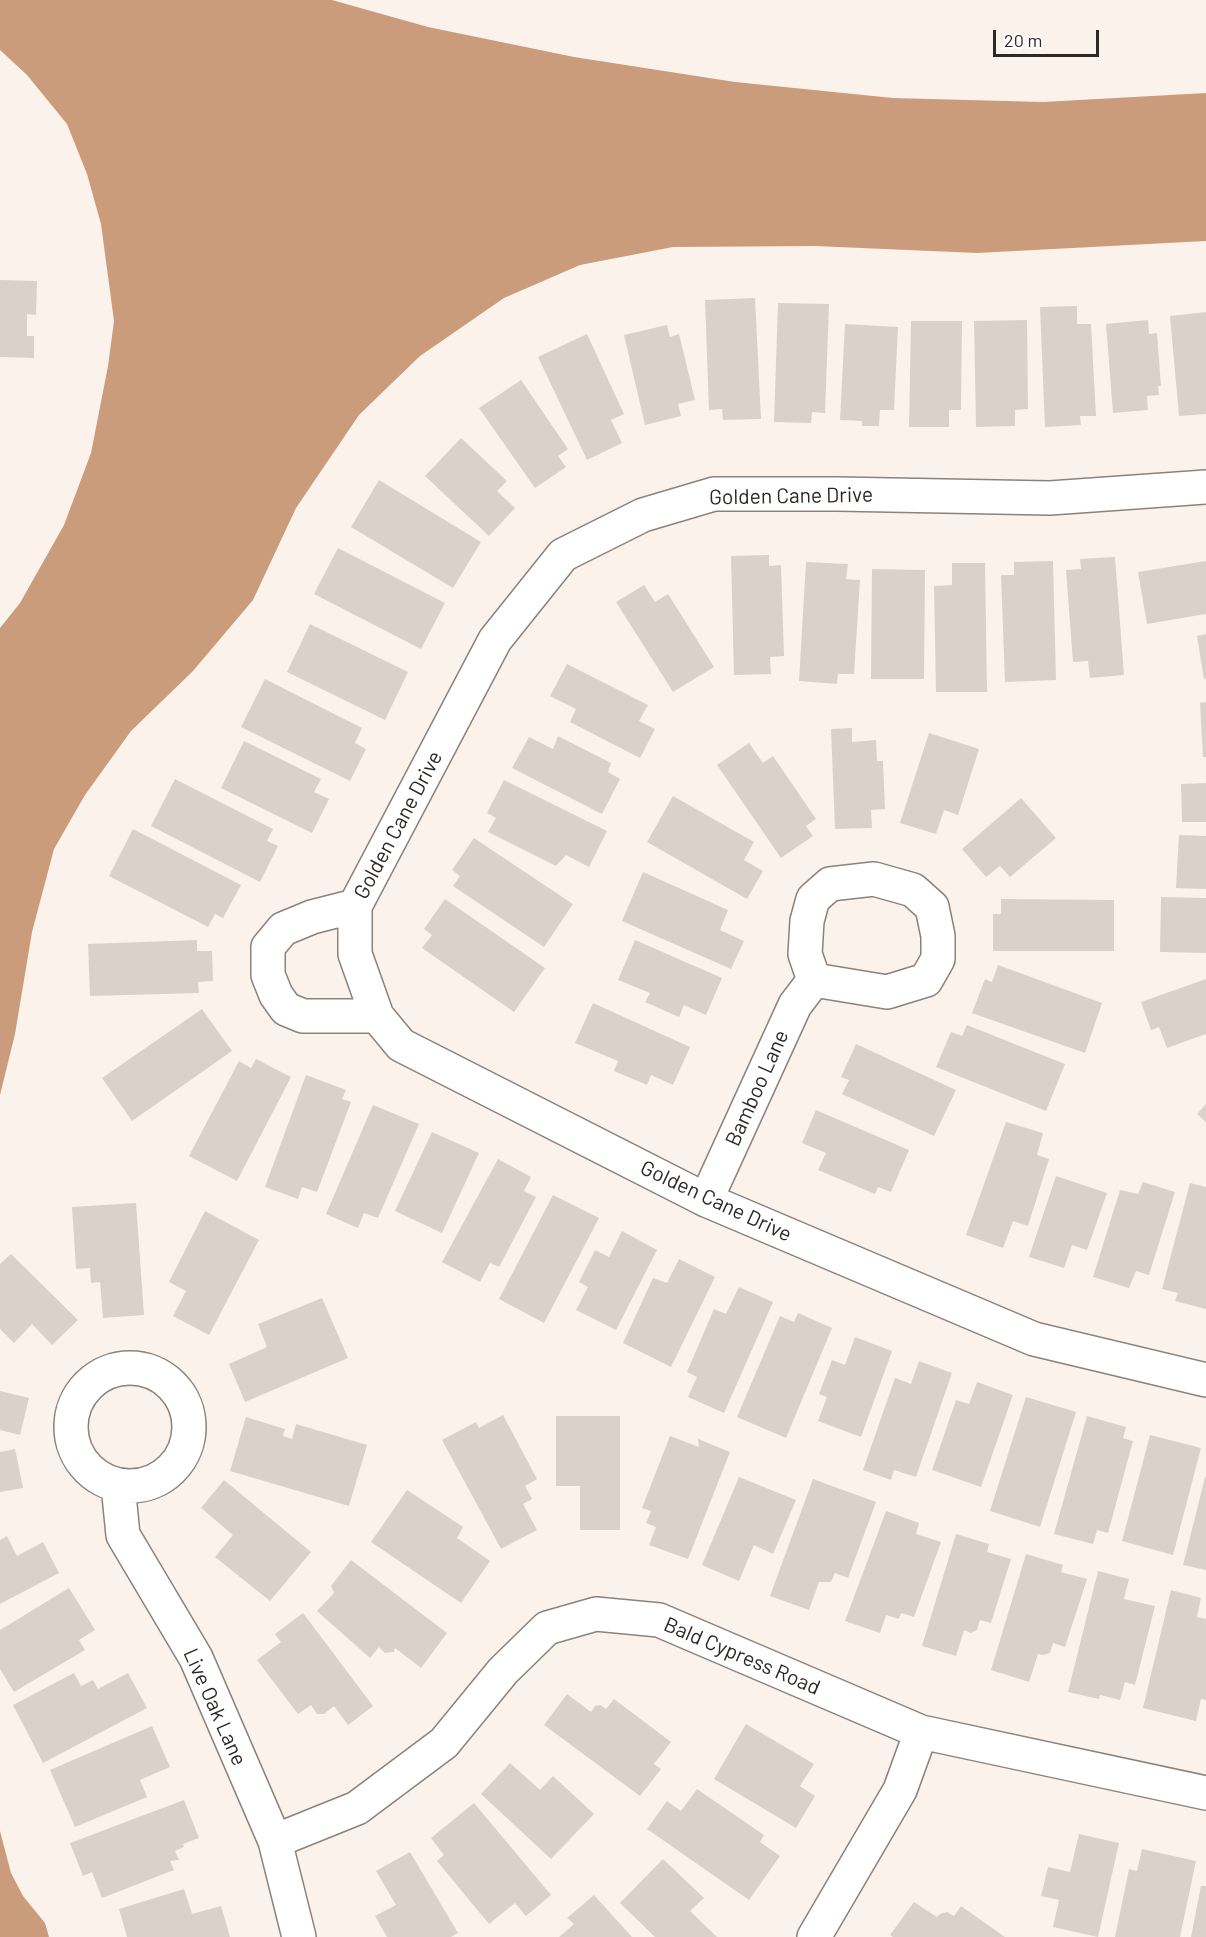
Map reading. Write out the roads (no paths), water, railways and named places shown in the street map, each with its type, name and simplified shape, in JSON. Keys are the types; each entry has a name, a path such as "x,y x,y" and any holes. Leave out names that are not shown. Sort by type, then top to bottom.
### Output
{"street":[{"name":"Golden Cane Drive","path":"1206,487 1050,498 714,494 643,515 563,555 495,640 355,906 355,954 377,1016 401,1045 706,1200 1034,1339 1206,1380"},
{"path":"355,906 312,917 283,929 268,947 268,975 276,995 286,1009 303,1016 377,1016"},
{"name":"Bamboo Lane","path":"706,1200 795,1005 814,980"},
{"name":"Live Oak Lane","path":"118,1485 123,1535 196,1658 275,1841 299,1937"},
{"name":"Bald Cypress Road","path":"275,1841 357,1808 444,1743 503,1671 547,1628 596,1614 659,1620 921,1732 1206,1793"},
{"path":"813,1937 900,1790 921,1732"}]}
